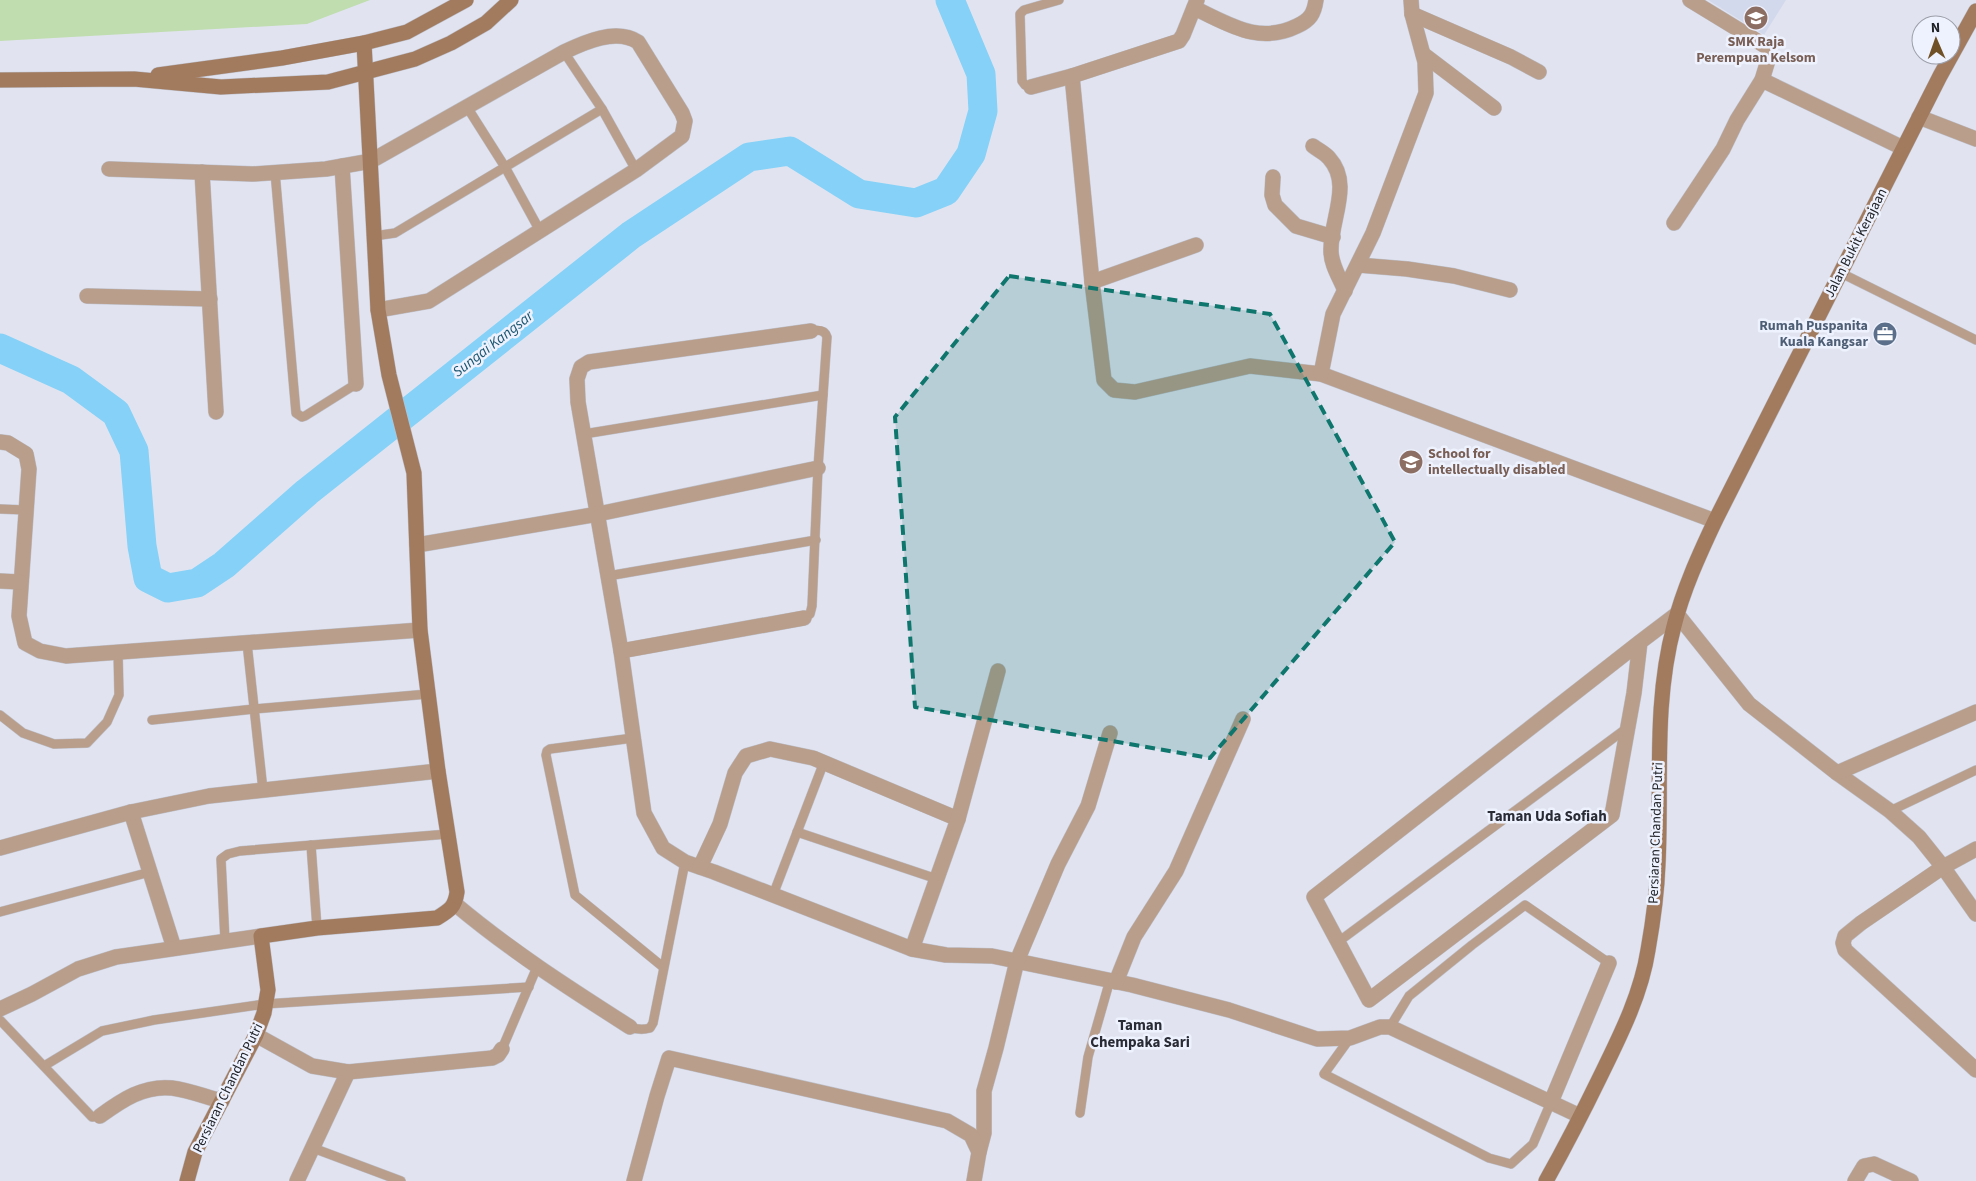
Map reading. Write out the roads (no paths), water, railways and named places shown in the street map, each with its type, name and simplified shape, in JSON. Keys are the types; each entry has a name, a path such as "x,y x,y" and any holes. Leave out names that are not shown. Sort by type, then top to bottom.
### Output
{"street":[{"path":"134,79 282,58 364,43 407,32 466,0"},
{"path":"0,80 134,79 221,87 328,82 415,59 451,43 486,23 511,0"},
{"path":"1031,87 1072,76 1179,40 1182,37 1195,4 1242,30 1267,34 1283,33 1305,22 1314,12 1316,0"},
{"path":"1674,223 1722,149 1762,80 1770,52 1767,47 1690,0"},
{"path":"1320,374 1333,314 1373,233 1426,93 1423,54 1411,7"},
{"path":"1411,7 1539,72"},
{"name":"Jalan Bukit Kerajaan","path":"1677,614 1699,556 1715,521 1903,148 1975,15"},
{"path":"109,169 253,174 342,166 370,161 583,42 611,37 632,38 638,42 682,113 685,121 682,136 636,170 429,301 378,310"},
{"path":"0,1009 78,969 116,957 317,928 437,918 455,904 457,892 438,771 420,630 414,473 389,375 378,310 364,43"},
{"path":"1423,54 1494,108"},
{"path":"1072,76 1092,282 1104,380 1114,390 1135,392 1250,366 1320,374 1715,521"},
{"path":"1762,80 1903,148"},
{"path":"1919,117 1976,139"},
{"path":"1313,146 1328,157 1340,176 1340,193 1331,251 1335,268 1345,291"},
{"path":"342,166 356,384"},
{"path":"202,172 216,412"},
{"path":"1273,177 1272,195 1275,205 1296,226 1333,237"},
{"path":"1092,282 1196,245"},
{"path":"1358,265 1407,269 1454,276 1510,290"},
{"path":"87,296 210,299"},
{"path":"811,331 589,362 581,367 577,378 578,402 621,652 644,813 663,848 692,865 912,950 946,955 992,956 1113,981 1229,1010 1317,1038 1350,1038 1380,1027 1390,1027 1580,1116"},
{"path":"0,442 8,443 26,454 29,469 18,616 25,643 40,651 66,656 420,630"},
{"path":"417,545 598,514 818,468"},
{"path":"0,581 20,582"},
{"path":"1640,642 1634,693 1612,816 1369,1000 1314,897 1640,642 1677,614 1749,704 1837,773 1890,811 1918,837 1943,867 1976,914"},
{"name":"Persiaran Chandan Putri","path":"1546,1181 1631,1012 1642,982 1656,901 1660,716 1666,670 1677,614"},
{"path":"621,652 804,618"},
{"path":"912,950 958,819 998,671"},
{"path":"1837,773 1976,712"},
{"path":"1113,981 1134,937 1176,872 1243,719"},
{"path":"974,1181 984,1133 984,1091 1017,961 1058,864 1088,806 1110,733"},
{"path":"692,865 720,824 735,773 746,756 770,750 813,758 824,762 958,819"},
{"path":"0,848 131,812 209,796 438,771"},
{"path":"131,812 174,948"},
{"path":"1976,849 1943,867 1861,923 1845,936 1842,943 1845,950 1976,1070"},
{"path":"455,904 492,935 537,967 630,1028"},
{"name":"Persiaran Chandan Putri","path":"187,1181 195,1152 256,1035 266,1004 268,990 262,936"},
{"path":"1551,1102 1609,963"},
{"path":"256,1035 312,1066 348,1072 492,1058 498,1055 502,1049"},
{"path":"634,1181 669,1058 947,1121 971,1135 979,1152"},
{"path":"297,1181 348,1072"},
{"path":"100,1116 124,1099 146,1090 172,1088 222,1101"},
{"path":"1855,1181 1864,1166 1874,1164 1911,1181"}],"lane":[{"path":"1031,87 1025,85 1022,81 1020,14 1024,10 1059,0"},
{"path":"564,52 602,109 636,170"},
{"path":"467,107 505,167 540,231"},
{"path":"374,236 395,233 602,109"},
{"path":"275,172 296,413 300,416 305,416 356,384"},
{"path":"1841,273 1976,340"},
{"path":"804,618 810,614 812,606 818,468 827,335 820,330 811,331"},
{"path":"584,434 823,395"},
{"path":"0,509 26,510"},
{"path":"608,576 816,540"},
{"path":"247,642 263,790"},
{"path":"0,715 23,734 54,744 87,743 107,722 119,695 118,652"},
{"path":"152,720 428,694"},
{"path":"1338,942 1628,727"},
{"path":"634,738 550,749 547,751 546,756 575,894 663,967"},
{"path":"774,896 824,762"},
{"path":"1890,811 1976,770"},
{"path":"797,832 936,879"},
{"path":"225,941 221,859 228,854 240,851 448,834"},
{"path":"311,845 317,928"},
{"path":"630,1028 638,1030 650,1028 653,1023 663,967 692,865"},
{"path":"0,912 150,872"},
{"path":"1390,1027 1409,996 1525,905 1609,963"},
{"path":"502,1049 537,967"},
{"path":"1080,1114 1088,1057 1113,981"},
{"path":"44,1066 102,1030 154,1020 266,1004 529,987"},
{"path":"0,1020 92,1117 100,1116"},
{"path":"1350,1038 1324,1074 1489,1158 1512,1164 1533,1144 1551,1102"},
{"path":"314,1148 401,1181"}],"waterway":[{"name":"Sungai Kangsar","path":"0,348 71,380 116,413 134,451 142,546 148,578 168,588 197,583 224,565 307,492 631,235 749,157 790,151 859,194 916,203 946,191 971,154 983,111 981,74 950,0"}],"place":[{"name":"SMK Raja Perempuan Kelsom","path":"1756,18"},
{"name":"Rumah Puspanita Kuala Kangsar","path":"1885,334"},
{"name":"School for intellectually disabled","path":"1411,462"}],"district":[{"name":"Taman Uda Sofiah","path":"1547,816"},
{"name":"Taman Chempaka Sari","path":"1140,1034"}]}
